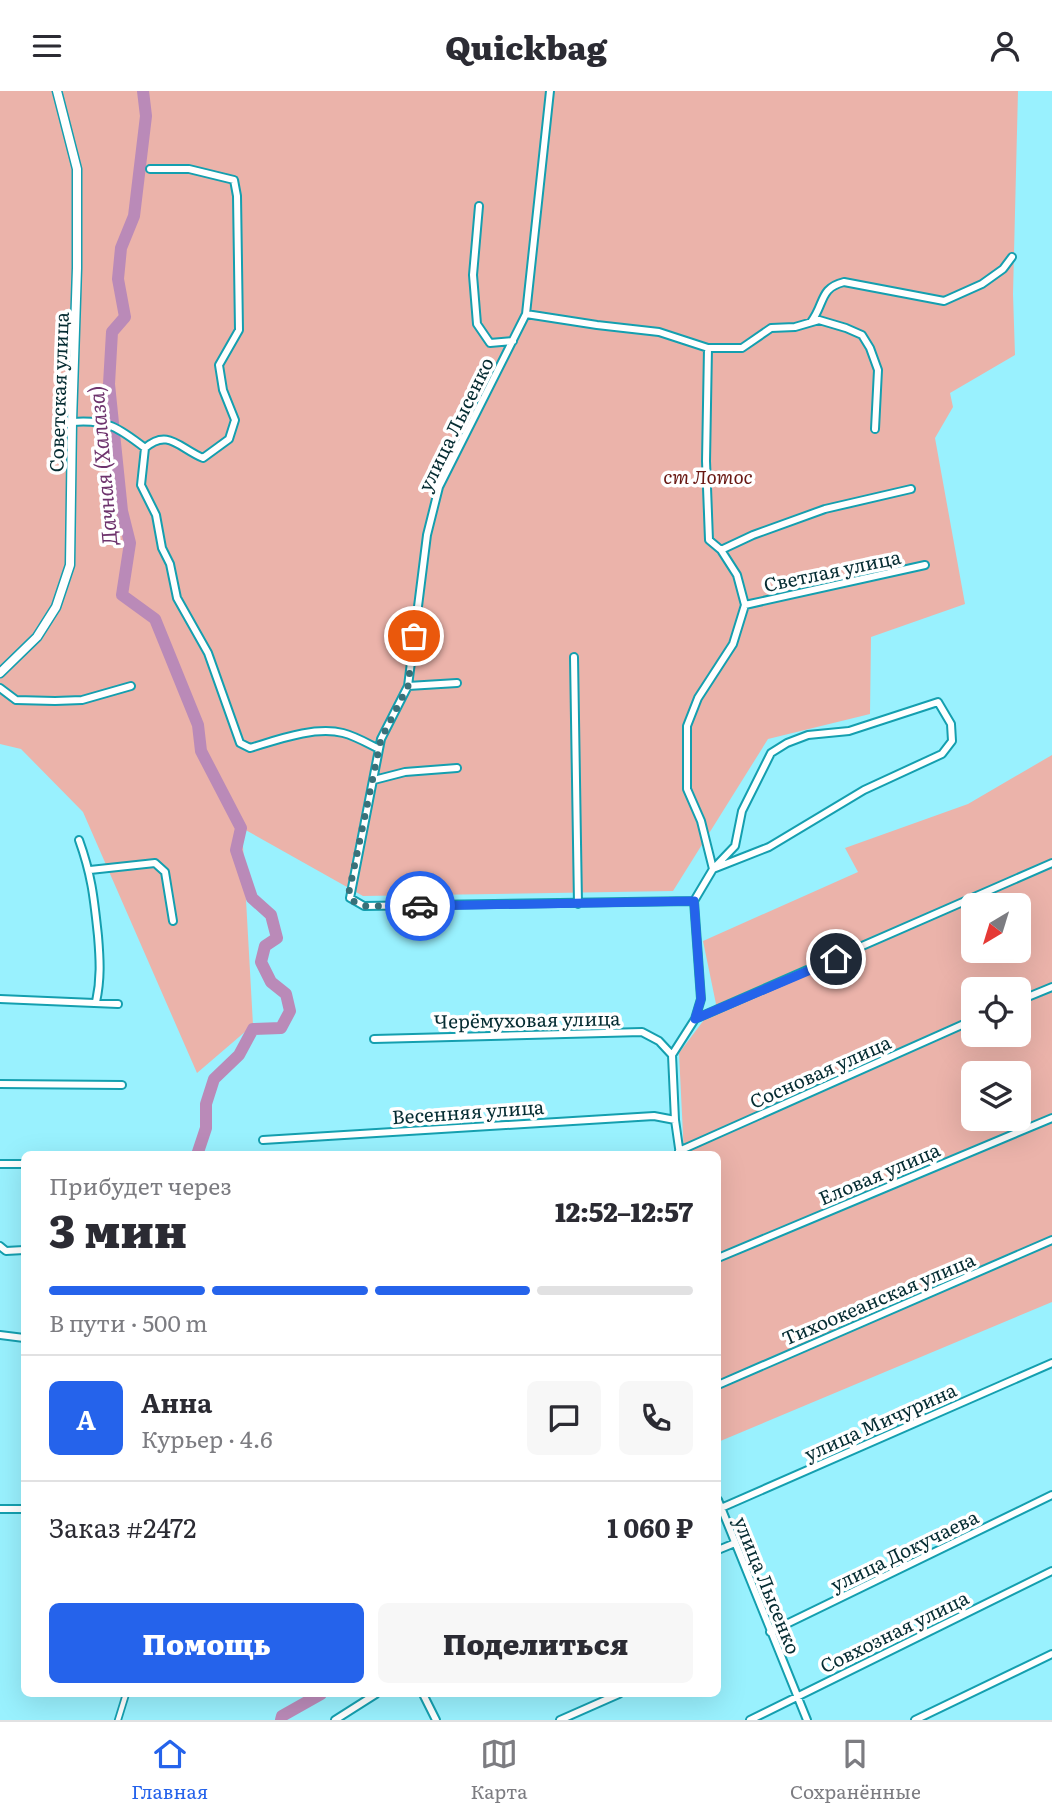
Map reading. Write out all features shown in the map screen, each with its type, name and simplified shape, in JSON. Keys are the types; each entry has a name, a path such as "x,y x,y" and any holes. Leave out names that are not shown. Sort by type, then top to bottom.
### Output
{"street":[{"name":"Советская улица","path":"0,673 37,637 56,607 71,565 78,169 57,91"},
{"name":"улица Лысенко","path":"551,91 526,314 439,487 427,535 408,686 381,739 349,892 353,901 364,906 694,901"},
{"path":"150,169 189,169 234,180 237,196 239,330 219,365 223,390 235,420 229,439 203,458 167,438 156,439 145,449 142,459 141,485 156,515 162,548 170,564 177,598 208,653 240,743 250,748 310,733 333,731 379,749"},
{"path":"479,206 473,275 477,324 490,344 513,341"},
{"path":"811,322 819,311 828,287 832,285 844,282 944,301 982,284 1003,269 1012,257"},
{"path":"526,314 659,332 708,348 742,348 771,328 795,327 819,320 854,331 862,335 878,370 876,429"},
{"path":"708,348 706,461 709,540 721,551 737,575 745,605 733,644 698,698 687,726 687,789 701,821 713,869"},
{"path":"72,422 91,420 115,426 145,449"},
{"path":"721,551 804,516 911,489"},
{"name":"Светлая улица","path":"745,605 925,565"},
{"path":"574,657 578,904"},
{"path":"408,686 457,683"},
{"path":"0,688 16,700 55,701 82,700 131,686"},
{"path":"679,1151 672,1055 695,1019 701,999 694,901 713,869 735,846 742,811 771,753 808,735 849,731 938,702 951,724 952,741 942,754 864,790 769,847 713,869"},
{"path":"374,780 405,772 457,768"},
{"path":"79,840 90,870 96,900 101,968 96,1002"},
{"path":"90,870 155,863 165,872 173,921"},
{"path":"695,1019 1052,863"},
{"path":"1031,996 1052,987"},
{"path":"0,999 118,1004"},
{"name":"Сосновая улица","path":"683,1151 961,1025"},
{"name":"Черёмуховая улица","path":"374,1039 642,1032 659,1041 672,1055"},
{"path":"0,1084 122,1085"},
{"name":"Весенняя улица","path":"262,1140 653,1116 675,1120"},
{"name":"Еловая улица","path":"721,1257 1052,1118"},
{"path":"0,1164 21,1164"},
{"name":"Тихоокеанская улица","path":"721,1384 1052,1240"},
{"path":"0,1247 6,1251 21,1250"},
{"path":"0,1335 21,1338"},
{"name":"улица Мичурина","path":"721,1508 1052,1363"},
{"name":"улица Докучаева","path":"770,1632 1052,1495"},
{"name":"улица Лысенко","path":"721,1508 807,1720"},
{"path":"0,1510 21,1509"},
{"path":"721,1549 735,1543"},
{"name":"Совхозная улица","path":"750,1720 1052,1571"},
{"path":"915,1720 1052,1654"},
{"path":"118,1720 124,1697"},
{"path":"335,1720 371,1697"},
{"path":"425,1697 436,1720"},
{"path":"560,1720 612,1697"}],"green space":[{"name":"ст Лотос","path":"0,91 1018,91 1013,294 1015,355 950,393 953,407 935,438 965,604 871,637 870,714 768,739 673,891 363,896 242,828 253,1025 197,1073 83,812 21,749 0,744"},
{"path":"1052,755 1052,1302 721,1441 721,1151 684,1151 679,1053 716,1004 703,941 858,872 845,848 968,804"}],"waterway":[{"name":"Дачная (Халаза)","path":"143,91 146,116 134,216 121,248 118,279 125,317 112,332 109,384 122,511 130,543 122,595 155,619 198,725 201,751 241,828 236,850 252,898 271,915 277,938 265,946 261,962 271,982 286,994 290,1011 281,1028 253,1029 239,1055 214,1079 206,1104 206,1128 198,1151"},
{"name":"Дачная (Халаза)","path":"281,1720 282,1716 316,1697"}],"way so far":[{"path":"414,636 408,686 381,739 349,892 353,901 364,906 420,906"}],"route":[{"path":"420,906 694,901 701,999 695,1019 836,959"}]}
